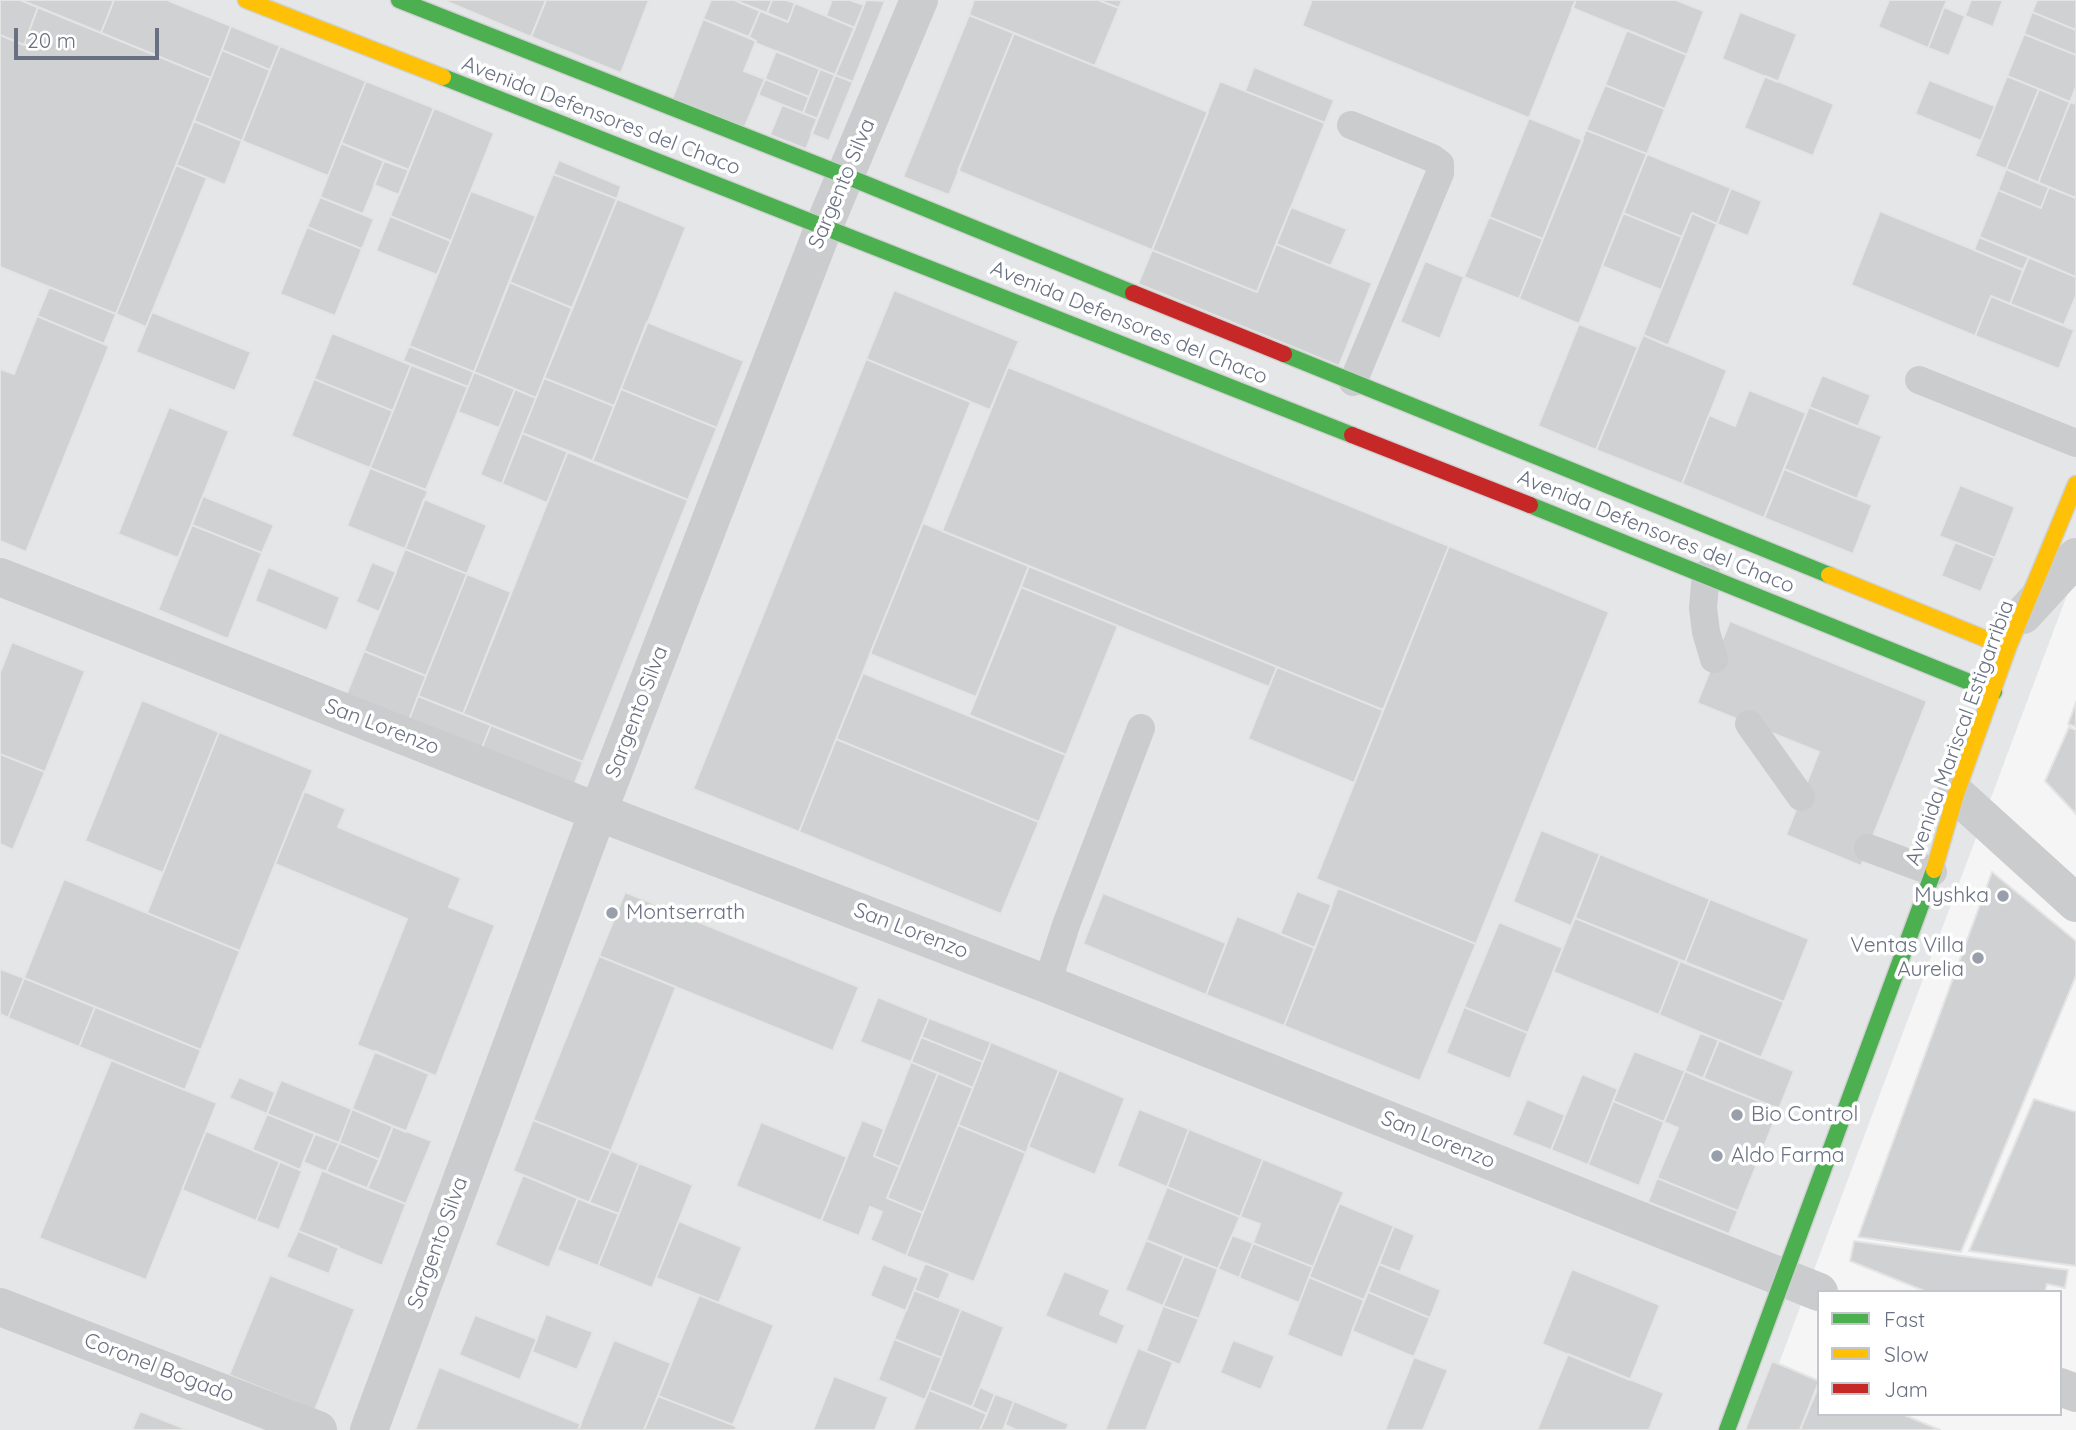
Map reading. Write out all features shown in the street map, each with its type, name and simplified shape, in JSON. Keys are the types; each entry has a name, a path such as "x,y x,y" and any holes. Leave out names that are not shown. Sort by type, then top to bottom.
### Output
{"main road":[{"name":"Avenida Defensores del Chaco","path":"246,0 1706,574 1994,692"},
{"name":"Avenida Defensores del Chaco","path":"399,0 846,176 1353,382 2016,632"},
{"name":"Avenida Mariscal Estigarribia","path":"1727,1430 1933,872 1956,794 2016,632 2076,484"}],"street":[{"name":"Sargento Silva","path":"369,1430 598,812 824,226 919,0"},
{"path":"2016,632 2076,557"},
{"name":"San Lorenzo","path":"0,577 598,812 1048,984 1817,1291"},
{"path":"1956,794 2076,903"},
{"name":"Coronel Bogado","path":"0,1307 317,1430"}],"lane":[{"path":"1351,125 1432,158 1440,164 1440,173 1353,382"},
{"path":"1919,380 2076,443"},
{"path":"1706,574 1703,608 1706,632 1714,659"},
{"path":"1749,724 1801,797"},
{"path":"1048,984 1066,925 1141,728"},
{"path":"1868,848 1933,872"}],"shaded area":[{"path":"0,0 2076,0 2076,571 1754,1430 0,1430"}],"building":[{"path":"0,0 20,0 38,7 24,45 0,35"},
{"path":"20,0 114,0 101,33"},
{"path":"114,0 167,0 231,26 211,78 101,33"},
{"path":"443,0 546,0 531,37"},
{"path":"546,0 649,0 621,73 531,37"},
{"path":"711,0 734,0 760,11 749,37 703,19"},
{"path":"734,0 772,0 767,13"},
{"path":"772,0 795,3 788,22 767,13"},
{"path":"832,0 850,0 864,5 855,28 826,16"},
{"path":"866,0 885,1 853,82 835,75"},
{"path":"974,0 1098,0 1119,8 1095,66 969,15"},
{"path":"1098,0 1122,0 1119,8"},
{"path":"1312,0 1576,0 1529,118 1302,26"},
{"path":"1576,0 1676,0 1704,11 1687,55 1572,8"},
{"path":"1889,0 1947,0 1928,48 1878,27"},
{"path":"1971,0 2003,0 1993,27 1965,16"},
{"path":"2037,0 2076,0 2076,30 2032,12"},
{"path":"795,3 855,28 835,75 755,43 756,41 749,37 760,11 788,22"},
{"path":"38,7 211,78 116,314 0,267 0,35 24,45"},
{"path":"1944,7 1965,16 1949,56 1928,48"},
{"path":"1740,12 1797,34 1778,82 1722,59"},
{"path":"2032,12 2076,30 2076,55 2024,34"},
{"path":"969,15 1014,33 949,195 903,177"},
{"path":"703,19 756,41 744,71 765,79 743,131 671,102"},
{"path":"231,26 280,46 270,70 222,50"},
{"path":"1627,30 1687,55 1665,109 1605,85"},
{"path":"1014,33 1208,112 1152,250 958,171"},
{"path":"2024,34 2076,55 2076,87 2070,102 2007,76"},
{"path":"280,46 366,81 328,176 242,141"},
{"path":"222,50 270,70 242,141 194,121"},
{"path":"776,51 820,69 809,97 765,79"},
{"path":"1254,67 1334,100 1325,123 1245,91"},
{"path":"820,69 835,75 818,119 803,113"},
{"path":"835,75 853,82 829,141 811,134"},
{"path":"1765,76 1834,104 1813,156 1744,128"},
{"path":"2007,76 2039,89 2006,169 1975,156"},
{"path":"765,79 809,97 803,113 758,95"},
{"path":"1929,80 1995,106 1981,141 1915,114"},
{"path":"366,81 434,108 409,170 341,143"},
{"path":"1220,81 1325,123 1257,292 1152,250"},
{"path":"1605,85 1665,109 1647,154 1586,130"},
{"path":"2039,89 2070,102 2038,183 2006,169"},
{"path":"2070,102 2076,104 2076,198 2038,183"},
{"path":"782,105 818,119 806,149 770,135"},
{"path":"434,108 494,133 451,241 390,216"},
{"path":"1529,118 1583,140 1543,239 1489,217"},
{"path":"194,121 242,141 225,185 176,165"},
{"path":"1586,130 1647,154 1579,324 1519,299"},
{"path":"341,143 384,161 363,214 320,197"},
{"path":"1647,154 1731,188 1717,224 1692,213 1682,237 1623,213"},
{"path":"559,160 621,186 617,199 553,174"},
{"path":"384,161 409,170 399,195 374,185"},
{"path":"176,165 207,178 146,327 116,314"},
{"path":"2006,169 2049,187 2041,208 1998,190"},
{"path":"553,174 617,199 572,308 509,282"},
{"path":"2049,187 2076,198 2076,277 1979,237 1998,190 2041,208"},
{"path":"1731,188 1762,201 1748,236 1717,224"},
{"path":"471,191 536,216 474,372 409,346"},
{"path":"320,197 374,219 362,249 307,227"},
{"path":"617,199 686,227 614,406 544,378"},
{"path":"1291,207 1347,229 1331,266 1276,244"},
{"path":"1880,211 2023,270 2010,304 1991,296 1975,336 1851,285"},
{"path":"1623,213 1682,237 1661,290 1602,266"},
{"path":"1692,213 1717,224 1668,346 1643,335"},
{"path":"390,216 451,241 437,275 376,251"},
{"path":"1489,217 1543,239 1519,299 1464,277"},
{"path":"307,227 362,249 335,316 280,294"},
{"path":"1979,237 2029,257 2023,270 1974,250"},
{"path":"1276,244 1372,283 1339,366 1138,284 1152,250 1257,292"},
{"path":"2029,257 2076,277 2076,296 2064,325 2010,304"},
{"path":"1425,261 1464,277 1440,339 1400,322"},
{"path":"509,282 572,308 536,398 474,372"},
{"path":"49,287 116,314 104,344 37,316"},
{"path":"894,290 1019,341 990,410 866,359"},
{"path":"1991,296 2074,330 2059,369 1975,336"},
{"path":"152,312 251,352 235,391 136,352"},
{"path":"37,316 109,346 26,552 0,541 0,369 14,374"},
{"path":"647,322 744,361 717,428 621,389"},
{"path":"1579,324 1638,347 1596,450 1538,426"},
{"path":"332,333 411,365 393,411 314,379"},
{"path":"1643,335 1727,370 1682,484 1596,450"},
{"path":"409,346 474,372 468,387 403,361"},
{"path":"866,359 971,402 799,832 693,789"},
{"path":"411,365 468,387 426,490 370,468"},
{"path":"1008,367 1449,546 1383,710 942,531"},
{"path":"474,372 515,389 499,428 458,412"},
{"path":"1822,375 1871,395 1858,427 1809,407"},
{"path":"544,378 614,406 592,462 522,433"},
{"path":"314,379 393,411 370,468 291,436"},
{"path":"515,389 536,398 502,484 480,475"},
{"path":"621,389 717,428 688,500 592,462"},
{"path":"1749,390 1806,413 1764,518 1682,484 1709,415 1735,426"},
{"path":"169,407 229,431 178,558 118,534"},
{"path":"1809,407 1882,436 1857,499 1784,469"},
{"path":"522,433 568,451 547,503 502,484"},
{"path":"568,451 688,500 583,762 463,714"},
{"path":"370,468 428,491 405,549 347,526"},
{"path":"1784,469 1872,505 1853,554 1764,518"},
{"path":"1960,485 2015,507 1995,558 1939,536"},
{"path":"203,496 274,525 262,553 192,525"},
{"path":"424,499 487,525 467,574 405,549"},
{"path":"923,523 1029,566 976,697 870,654"},
{"path":"192,525 262,553 228,639 158,610"},
{"path":"1955,542 1995,558 1981,592 1941,576"},
{"path":"1449,546 1609,612 1476,944 1316,879"},
{"path":"405,549 467,574 426,676 364,651"},
{"path":"372,562 396,572 379,612 356,602"},
{"path":"1029,566 1277,667 1269,687 1021,587"},
{"path":"268,567 340,597 327,631 255,601"},
{"path":"467,574 511,592 463,714 418,696"},
{"path":"1021,587 1118,626 1066,755 969,715"},
{"path":"1730,621 1927,701 1861,866 1786,835 1819,752 1697,703"},
{"path":"12,642 85,671 45,772 0,754 0,673"},
{"path":"364,651 426,676 409,720 346,695"},
{"path":"1277,667 1383,710 1354,783 1248,739"},
{"path":"863,673 1066,755 1039,822 836,739"},
{"path":"418,696 491,725 481,750 409,720"},
{"path":"142,700 219,732 163,873 85,841"},
{"path":"2076,702 2076,727 2068,724"},
{"path":"491,725 583,762 573,788 481,750"},
{"path":"2069,727 2076,730 2076,814 2045,781"},
{"path":"219,732 313,770 240,951 147,913"},
{"path":"836,739 1039,822 1001,914 799,832"},
{"path":"0,754 45,772 13,850 0,844"},
{"path":"304,791 346,809 338,827 461,878 449,907 495,925 436,1076 357,1045 407,919 275,864"},
{"path":"1541,830 1600,854 1571,926 1513,902"},
{"path":"1600,854 1710,899 1685,962 1575,918"},
{"path":"1992,872 2076,941 2076,976 1961,1252 1858,1237"},
{"path":"64,879 240,951 201,1050 24,978"},
{"path":"1338,888 1476,944 1420,1081 1284,1026"},
{"path":"1297,891 1332,905 1315,948 1280,934"},
{"path":"625,892 859,987 833,1051 599,956"},
{"path":"1103,893 1226,943 1206,995 1083,944"},
{"path":"1710,899 1809,939 1784,1002 1685,962"},
{"path":"1237,916 1315,948 1284,1026 1206,995"},
{"path":"1575,918 1680,961 1659,1015 1553,972"},
{"path":"1499,922 1563,948 1528,1033 1464,1007"},
{"path":"599,956 676,987 611,1151 533,1120"},
{"path":"1680,961 1784,1002 1761,1058 1659,1015"},
{"path":"0,969 24,978 8,1018 0,1014"},
{"path":"24,978 95,1007 79,1047 8,1018"},
{"path":"878,997 929,1018 911,1062 860,1042"},
{"path":"95,1007 201,1050 185,1090 79,1047"},
{"path":"1464,1007 1528,1033 1510,1079 1446,1053"},
{"path":"929,1018 991,1042 983,1062 921,1037"},
{"path":"1700,1033 1719,1040 1703,1079 1685,1071"},
{"path":"921,1037 983,1062 973,1088 911,1062"},
{"path":"1719,1040 1794,1071 1779,1109 1703,1079"},
{"path":"991,1042 1059,1070 1026,1153 958,1125"},
{"path":"375,1051 429,1074 406,1132 352,1109"},
{"path":"1634,1051 1685,1071 1664,1122 1613,1101"},
{"path":"111,1060 217,1103 146,1280 39,1238"},
{"path":"911,1062 938,1073 900,1167 874,1156"},
{"path":"1059,1070 1125,1098 1095,1175 1028,1147"},
{"path":"1685,1071 1779,1109 1738,1211 1657,1178 1678,1128 1664,1122"},
{"path":"938,1073 973,1088 923,1213 887,1198"},
{"path":"1582,1074 1618,1089 1588,1165 1551,1150"},
{"path":"239,1077 275,1092 267,1114 229,1098"},
{"path":"281,1080 352,1109 339,1143 267,1114"},
{"path":"1527,1099 1565,1115 1551,1150 1512,1135"},
{"path":"2034,1099 2076,1112 2076,1266 1969,1251"},
{"path":"1613,1101 1664,1122 1639,1186 1588,1165"},
{"path":"352,1109 393,1126 380,1160 339,1143"},
{"path":"1139,1109 1189,1129 1167,1187 1117,1166"},
{"path":"267,1114 315,1134 300,1170 252,1150"},
{"path":"533,1120 611,1151 589,1203 513,1171"},
{"path":"862,1120 884,1129 874,1156 900,1167 887,1198 923,1213 906,1256 870,1240 882,1212 870,1207 859,1236 821,1221"},
{"path":"761,1122 847,1157 821,1221 736,1186"},
{"path":"958,1125 1026,1153 974,1282 906,1256"},
{"path":"393,1126 432,1141 406,1204 367,1189"},
{"path":"1189,1129 1263,1159 1240,1217 1167,1187"},
{"path":"206,1131 280,1161 256,1221 182,1190"},
{"path":"315,1134 339,1143 326,1172 303,1162"},
{"path":"339,1143 380,1160 367,1189 326,1172"},
{"path":"611,1151 639,1163 619,1214 589,1203"},
{"path":"1263,1159 1344,1192 1313,1267 1253,1243 1260,1224 1240,1217"},
{"path":"280,1161 302,1171 279,1230 256,1221"},
{"path":"639,1163 693,1185 652,1288 598,1266"},
{"path":"322,1170 406,1204 382,1266 298,1231"},
{"path":"523,1175 578,1198 549,1268 495,1245"},
{"path":"1657,1178 1738,1211 1729,1234 1648,1202"},
{"path":"1167,1187 1240,1217 1218,1269 1146,1240"},
{"path":"578,1198 619,1214 598,1266 557,1250"},
{"path":"1339,1203 1394,1226 1364,1300 1309,1277"},
{"path":"679,1221 742,1247 719,1303 656,1278"},
{"path":"1394,1226 1415,1235 1400,1272 1379,1264"},
{"path":"298,1231 339,1247 329,1274 286,1257"},
{"path":"1232,1235 1253,1243 1239,1278 1218,1269"},
{"path":"1146,1240 1184,1256 1163,1306 1125,1290"},
{"path":"1854,1241 2068,1270 2065,1288 2047,1284 2046,1290 1922,1290 1850,1261"},
{"path":"1253,1243 1313,1267 1299,1303 1239,1278"},
{"path":"1184,1256 1218,1269 1199,1319 1163,1306"},
{"path":"925,1263 950,1273 939,1300 914,1290"},
{"path":"883,1264 919,1278 906,1311 870,1296"},
{"path":"1379,1264 1441,1290 1430,1318 1368,1292"},
{"path":"1572,1269 1660,1305 1630,1380 1542,1344"},
{"path":"1064,1271 1110,1290 1100,1314 1125,1325 1117,1345 1045,1316"},
{"path":"270,1275 355,1309 315,1410 229,1375"},
{"path":"1309,1277 1364,1300 1342,1358 1287,1335"},
{"path":"914,1290 961,1309 942,1358 894,1339"},
{"path":"1368,1292 1430,1318 1414,1357 1352,1331"},
{"path":"699,1295 774,1325 733,1425 658,1396"},
{"path":"1163,1306 1199,1319 1180,1365 1146,1351"},
{"path":"961,1309 1004,1327 972,1407 929,1390"},
{"path":"546,1314 593,1332 577,1370 532,1352"},
{"path":"475,1315 537,1339 520,1380 459,1355"},
{"path":"894,1339 942,1358 925,1400 878,1380"},
{"path":"614,1340 671,1363 644,1430 578,1430"},
{"path":"1233,1340 1275,1356 1261,1390 1220,1373"},
{"path":"1138,1348 1173,1362 1146,1430 1105,1430"},
{"path":"1568,1354 1664,1393 1649,1430 1537,1430"},
{"path":"1414,1357 1448,1370 1423,1430 1385,1430"},
{"path":"1772,1361 1817,1380 1800,1430 1745,1430"},
{"path":"439,1367 581,1424 578,1430 415,1430"},
{"path":"834,1376 888,1397 875,1430 813,1430"},
{"path":"980,1387 995,1394 987,1414 972,1407"},
{"path":"929,1390 987,1414 980,1430 913,1430"},
{"path":"1817,1390 1817,1416 1907,1416 1940,1430 1800,1430"},
{"path":"995,1394 1014,1401 1003,1430 980,1430"},
{"path":"658,1396 737,1427 735,1430 644,1430"},
{"path":"1014,1401 1069,1424 1066,1430 1016,1430 1005,1425"},
{"path":"140,1411 188,1430 132,1430"}],"traffic: fast":[{"path":"399,0 846,176 1133,293"},
{"path":"443,77 1352,435"},
{"path":"1284,354 1829,575"},
{"path":"1530,505 1994,692"},
{"path":"1727,1430 1934,870"}],"traffic: slow":[{"path":"246,0 443,77"},
{"path":"1934,870 1956,794 2008,648 2076,484"},
{"path":"1829,575 2008,648"}],"traffic: jam":[{"path":"1133,293 1284,354"},
{"path":"1352,435 1530,505"}],"place":[{"name":"Myshka","path":"2003,896"},
{"name":"Montserrath","path":"612,913"},
{"name":"Ventas Villa Aurelia","path":"1978,958"},
{"name":"Bio Control","path":"1737,1115"},
{"name":"Aldo Farma","path":"1717,1156"}]}
